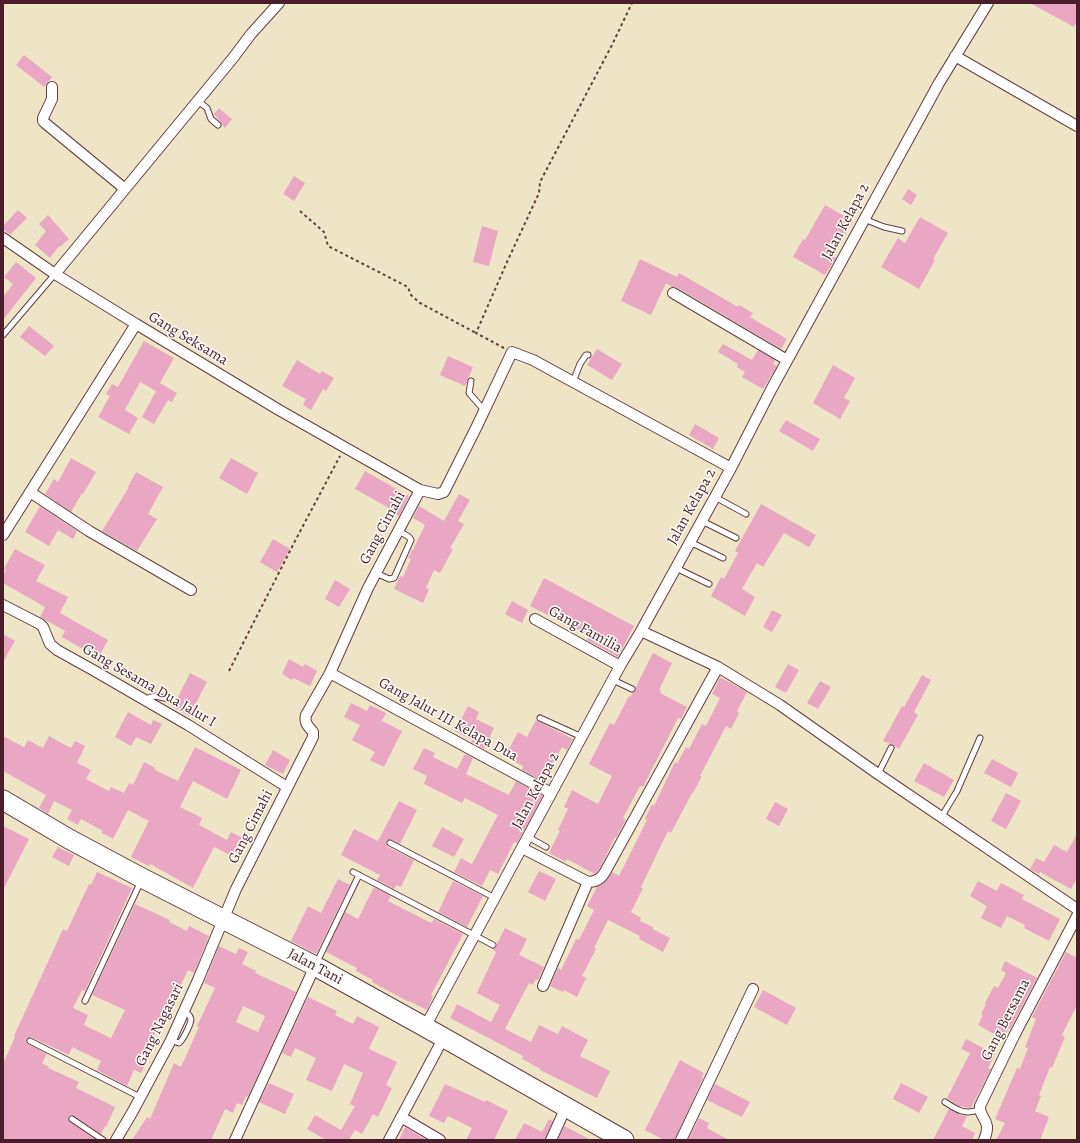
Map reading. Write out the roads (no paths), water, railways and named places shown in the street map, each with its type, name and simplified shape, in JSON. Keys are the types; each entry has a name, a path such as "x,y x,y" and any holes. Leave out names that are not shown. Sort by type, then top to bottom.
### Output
{"highway":[{"name":"Jalan Tani","path":"3,800 69,839 142,878 315,966 444,1037 624,1140"}],"street":[{"path":"55,274 233,58 250,34 279,3"},
{"name":"Jalan Kelapa 2","path":"425,1027 620,666 731,468 787,360 864,219 939,83 988,3"},
{"path":"955,56 1077,126"},
{"path":"52,87 52,100 43,118 45,124 125,189"},
{"path":"3,238 55,274 136,324"},
{"path":"673,293 787,360"},
{"name":"Gang Seksama","path":"3,535 136,324 226,379 420,490"},
{"name":"Gang Cimahi","path":"223,920 236,890 313,737 313,732 306,725 306,715 330,673 368,588 420,490 438,494 444,492 512,352 533,360 573,382"},
{"path":"573,382 731,468"},
{"path":"30,492 89,531 191,590"},
{"name":"Gang Sesama Dua Jalur I","path":"3,605 40,624 50,644 57,650 188,724 287,788"},
{"name":"Gang Familia","path":"535,620 620,666"},
{"path":"641,630 718,667 780,705 878,774 1077,908"},
{"path":"522,848 588,882 596,881 603,876 718,667"},
{"name":"Gang Jalur III Kelapa Dua","path":"330,673 551,793"},
{"path":"543,986 588,882"},
{"name":"Gang Bersama","path":"979,1110 1014,1036 1077,916"},
{"name":"Gang Nagasari","path":"116,1140 171,1040 223,920"},
{"path":"235,1140 315,966"},
{"path":"681,1140 752,989"},
{"path":"389,1140 444,1037"},
{"path":"551,1140 566,1107"},
{"path":"979,1110 986,1121 987,1126 984,1140"},
{"path":"401,1118 440,1140"}],"lane":[{"path":"198,101 207,108 211,119 218,125"},
{"path":"864,219 884,227 902,231"},
{"path":"3,335 55,274"},
{"path":"573,382 580,364 586,355 588,355"},
{"path":"471,381 469,393 484,410"},
{"path":"715,497 746,514"},
{"path":"702,521 736,538"},
{"path":"376,573 389,579 394,578 411,540 399,531"},
{"path":"690,542 723,558"},
{"path":"676,568 709,584"},
{"path":"613,680 632,689"},
{"path":"144,699 155,696 169,699"},
{"path":"540,718 582,737"},
{"path":"942,816 957,791 980,738"},
{"path":"878,774 891,748"},
{"path":"528,837 546,847"},
{"path":"390,843 495,898"},
{"path":"353,872 492,945"},
{"path":"315,966 359,875"},
{"path":"85,1000 142,878"},
{"path":"30,1041 140,1097"},
{"path":"945,1102 956,1110 965,1113 971,1113 979,1110"},
{"path":"72,1119 103,1140"}]}
